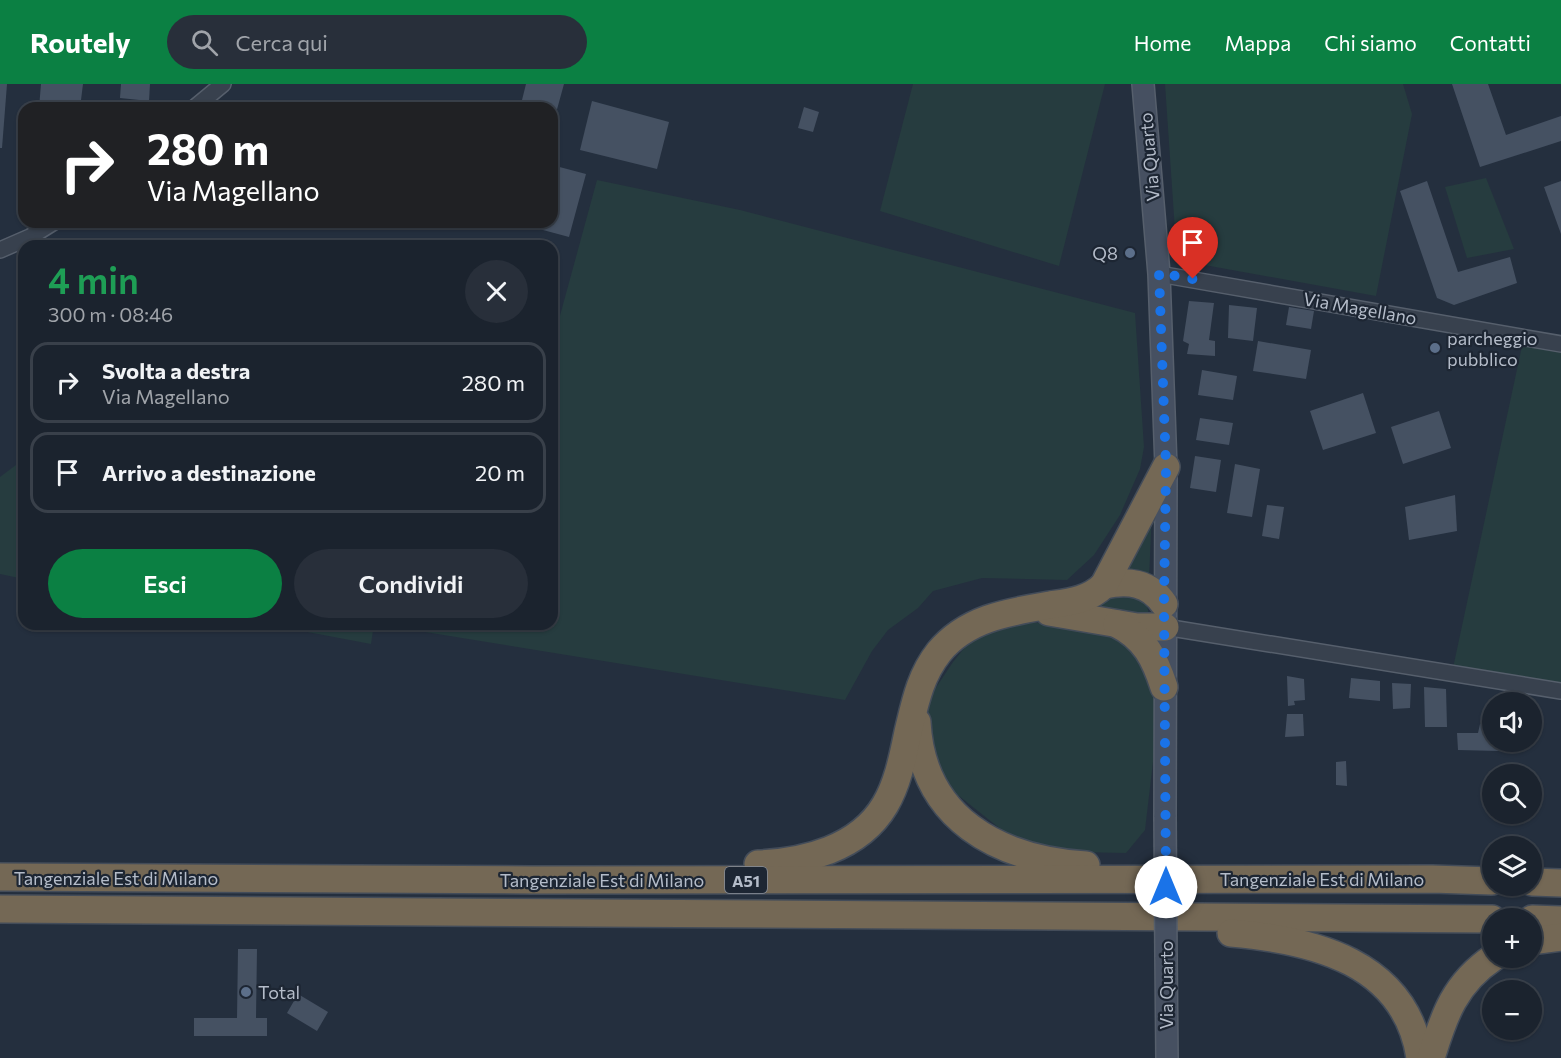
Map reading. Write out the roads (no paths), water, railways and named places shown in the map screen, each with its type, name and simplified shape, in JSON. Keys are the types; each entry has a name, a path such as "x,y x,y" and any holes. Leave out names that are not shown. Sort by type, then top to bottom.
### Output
{"highway":[{"path":"533,880 659,866 783,862 804,859 831,850 855,836 885,806 904,752 916,696 931,664 954,637 988,618 1083,599 1104,585 1166,467"},
{"path":"1028,609 1137,627 1165,615 1152,590 1142,585 1122,582 1104,585"},
{"path":"1113,622 1132,633 1151,653 1156,661 1164,687"},
{"path":"916,696 917,730 922,759 939,797 951,812 967,825 994,842 1024,854 1051,861 1086,865 1248,868 1432,879"},
{"name":"Tangenziale Est di Milano","path":"0,877 1482,881"},
{"path":"1542,882 1561,883"},
{"name":"Tangenziale Est di Milano","path":"0,909 1482,919"},
{"path":"1136,916 1224,932 1291,940 1345,959 1375,977 1396,998 1412,1027 1420,1058"},
{"path":"1542,919 1561,920"},
{"path":"1542,939 1561,937"},
{"path":"1431,1058 1446,1012 1459,989 1482,965"}],"street":[{"path":"201,102 223,84"},
{"name":"Via Quarto","path":"1143,84 1159,273 1166,467 1164,687 1167,1058"},
{"path":"23,240 44,228"},
{"path":"0,250 18,242"},
{"name":"Via Magellano","path":"1159,273 1561,344"},
{"path":"1165,615 1561,691"}],"place":[{"name":"Q8","path":"1130,253"},
{"name":"parcheggio pubblico","path":"1435,348"},
{"name":"Total","path":"246,992"}]}
